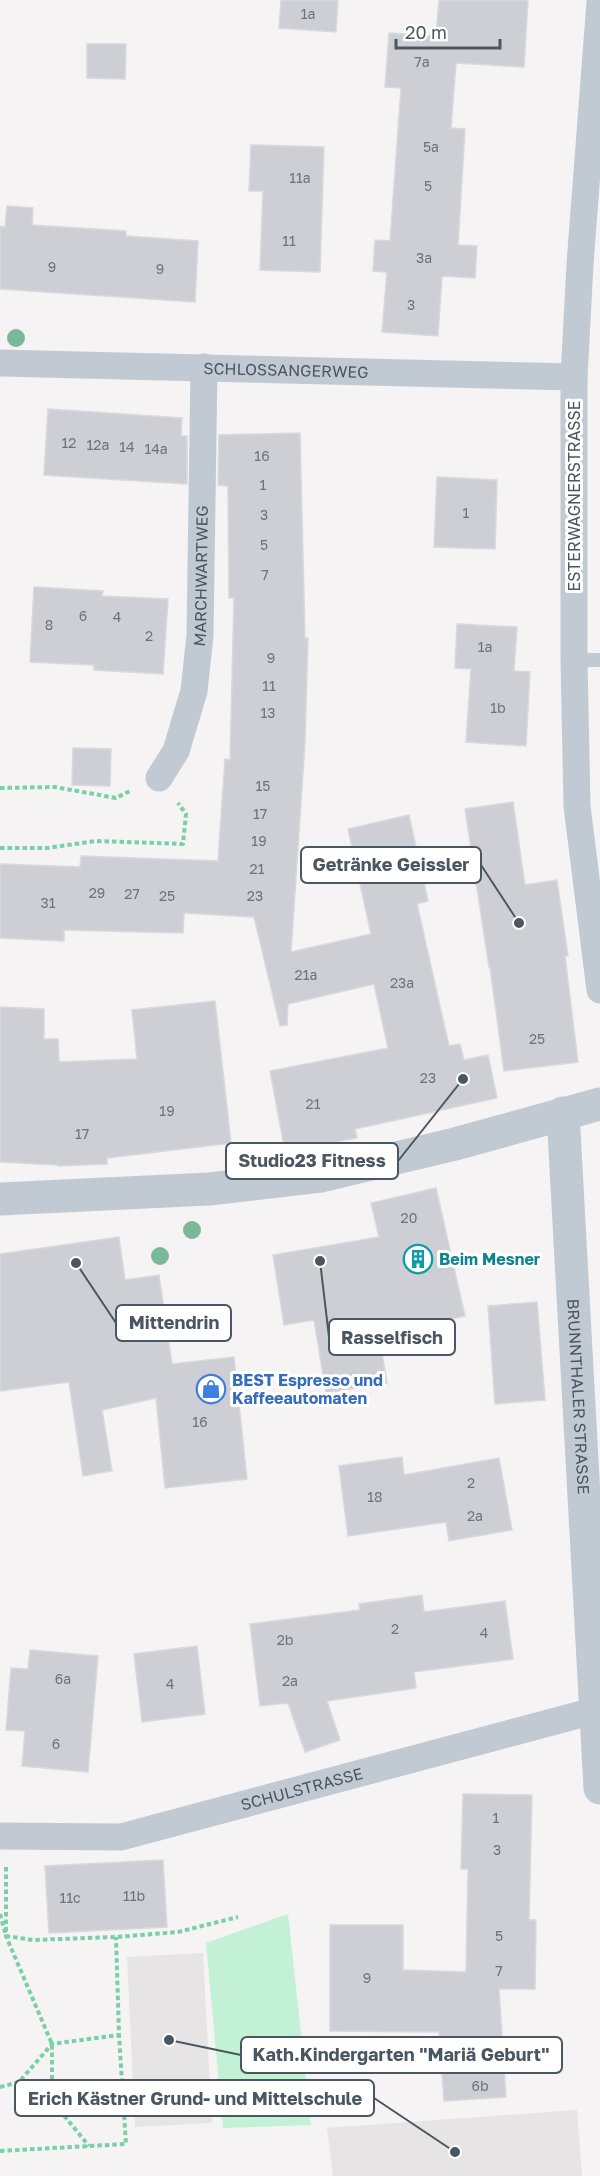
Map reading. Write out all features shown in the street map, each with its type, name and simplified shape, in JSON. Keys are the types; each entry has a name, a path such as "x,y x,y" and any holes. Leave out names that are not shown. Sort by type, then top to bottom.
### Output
{"street":[{"name":"ESTERWAGNERSTRASSE","path":"600,2 590,264 574,377 587,660 577,806 600,990"},
{"name":"SCHLOSSANGERWEG","path":"0,363 574,377"},
{"name":"MARCHWARTWEG","path":"159,778 176,752 194,691 200,634 204,367"},
{"path":"0,1199 209,1189 321,1176 455,1144 600,1104"},
{"name":"BRUNNTHALER STRASSE","path":"563,1113 600,1788"},
{"name":"SCHULSTRASSE","path":"3,1836 121,1837 597,1710"}],"path":[{"path":"0,848 46,848 96,841 183,844 186,814 159,778"},
{"path":"0,788 55,787 116,798"},
{"path":"3,1836 6,1936"},
{"path":"0,1914 6,1936 52,2044 52,2101 89,2146"},
{"path":"6,1936 33,1940 178,1932 238,1917"},
{"path":"0,2151 126,2144 116,1937"},
{"path":"0,2087 19,2082 52,2044 119,2035"}],"shaded area":[{"path":"203,1953 212,2123 135,2127 127,1957"},
{"path":"577,2110 582,2176 333,2176 327,2128"}],"green space":[{"path":"288,1914 311,2125 223,2128 206,1943"}],"building":[{"path":"281,0 338,0 336,32 279,28"},
{"path":"439,0 528,0 524,67 456,63 451,128 465,129 458,245 477,246 475,278 442,276 438,336 382,332 387,272 373,271 375,240 390,241 401,88 385,87 389,33 436,36"},
{"path":"87,44 126,44 125,79 87,78"},
{"path":"251,145 324,147 320,272 260,270 263,191 249,191"},
{"path":"7,206 33,208 32,225 126,231 126,236 198,241 195,302 0,289 0,226 5,227"},
{"path":"48,409 182,418 181,436 187,436 187,484 44,475"},
{"path":"300,433 305,638 308,638 305,742 291,952 371,934 348,829 409,815 428,901 417,904 449,1046 460,1044 464,1060 488,1055 497,1098 355,1129 357,1138 285,1151 270,1071 388,1048 374,984 288,1004 287,1025 280,1026 254,917 184,913 183,933 64,930 64,941 0,938 0,864 80,867 81,856 218,861 225,759 230,760 234,598 229,598 228,486 218,485 219,435"},
{"path":"437,477 497,480 495,549 434,547"},
{"path":"34,587 103,591 102,596 168,599 163,674 94,670 94,665 30,662"},
{"path":"457,624 517,627 514,671 530,672 526,746 466,742 471,669 455,668"},
{"path":"73,748 111,749 110,786 72,785"},
{"path":"513,802 525,885 557,880 568,956 565,956 578,1062 504,1071 465,809"},
{"path":"215,1001 231,1143 107,1158 107,1164 58,1166 0,1162 0,1007 44,1009 44,1039 58,1039 59,1062 137,1059 132,1010"},
{"path":"436,1188 465,1316 379,1336 387,1383 326,1393 314,1320 284,1325 273,1255 379,1237 371,1203"},
{"path":"119,1237 125,1280 159,1275 172,1364 234,1357 247,1479 165,1488 156,1398 102,1410 112,1471 83,1476 69,1382 0,1391 0,1254"},
{"path":"537,1302 545,1400 495,1404 488,1306"},
{"path":"402,1457 404,1475 499,1458 512,1530 449,1541 446,1522 348,1536 339,1466"},
{"path":"422,1595 424,1612 505,1601 513,1659 414,1672 416,1688 327,1701 340,1740 305,1752 288,1703 260,1706 250,1624 360,1610 359,1604"},
{"path":"197,1646 205,1714 142,1722 134,1654"},
{"path":"30,1650 98,1656 88,1772 22,1766 25,1731 6,1730 11,1668 28,1669"},
{"path":"463,1794 532,1795 529,1920 536,1920 535,1989 499,1989 506,2097 444,2101 439,2032 330,2031 330,1925 403,1925 403,1970 466,1972 468,1869 461,1869"},
{"path":"163,1860 167,1927 49,1933 45,1866"}],"place":[{"name":"Getränke Geissler","path":"519,923"},
{"name":"Studio23 Fitness","path":"463,1079"},
{"name":"Beim Mesner","path":"418,1259"},
{"name":"Rasselfisch","path":"320,1261"},
{"name":"Mittendrin","path":"76,1263"},
{"name":"BEST Espresso und Kaffeeautomaten","path":"211,1389"},
{"name":"Kath.Kindergarten \"Mariä Geburt\"","path":"169,2040"},
{"name":"Erich Kästner Grund- und Mittelschule","path":"455,2152"}]}
